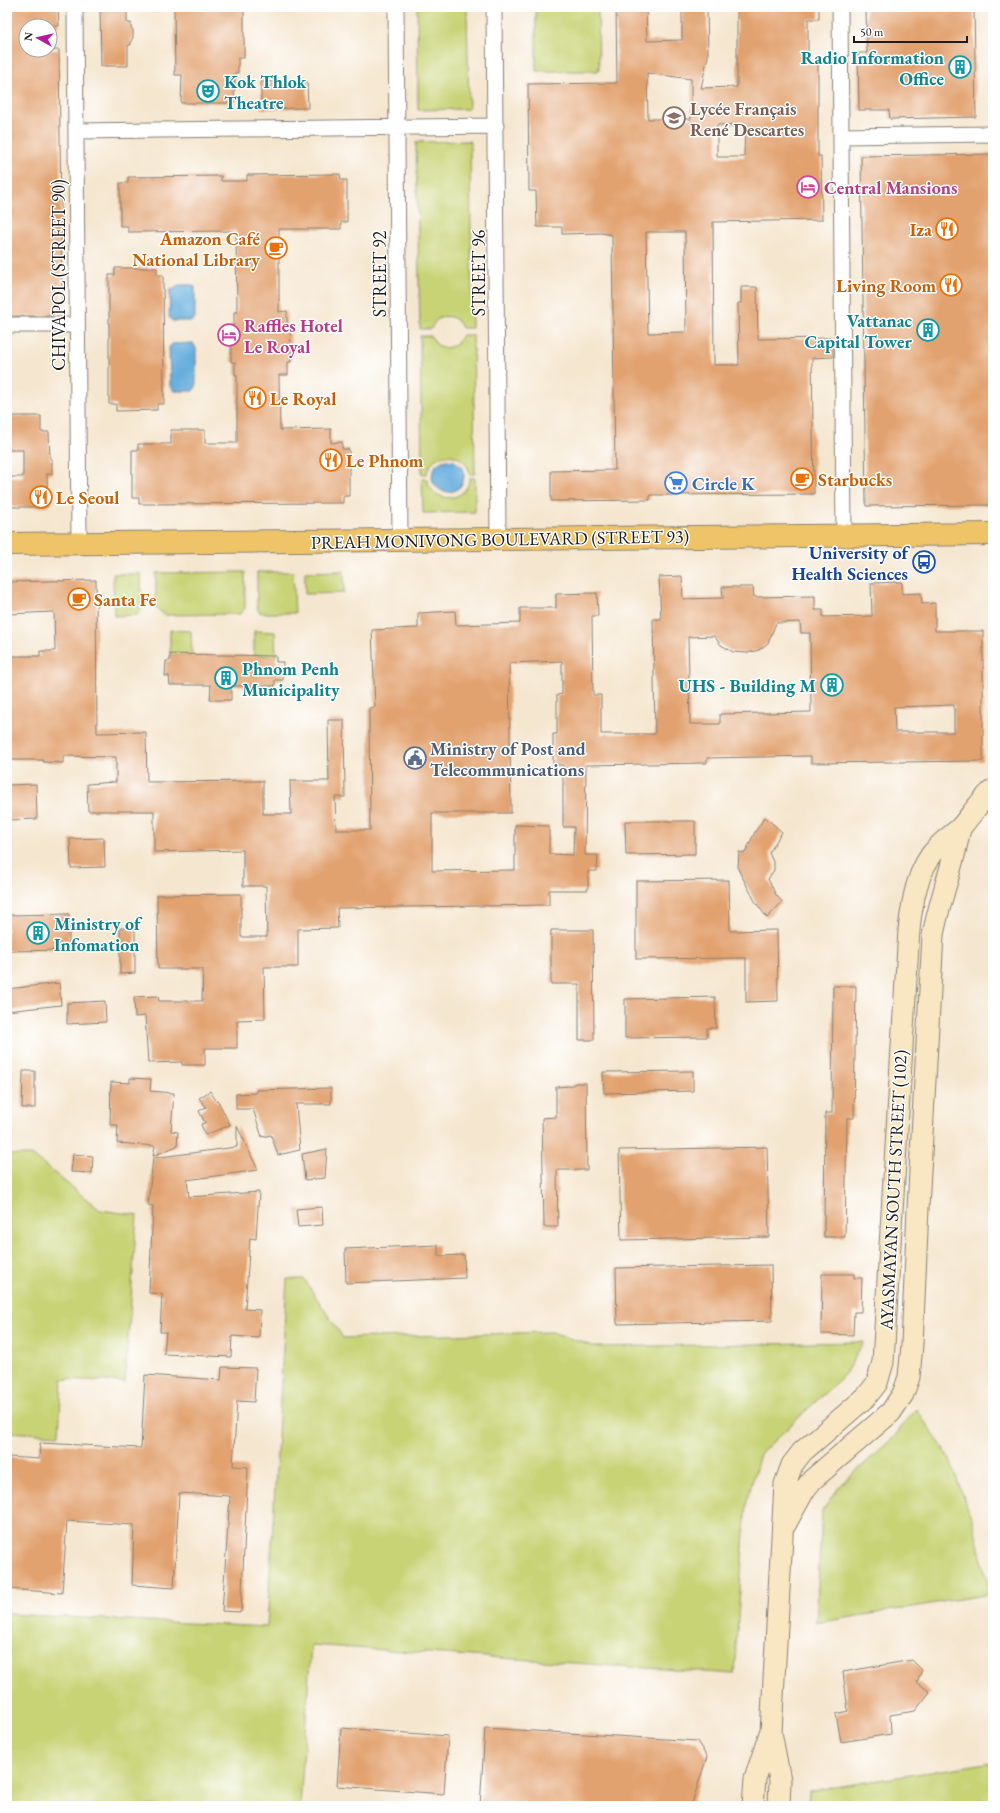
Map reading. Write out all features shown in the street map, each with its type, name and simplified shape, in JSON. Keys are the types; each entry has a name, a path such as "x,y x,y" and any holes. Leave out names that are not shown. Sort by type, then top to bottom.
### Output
{"highway":[{"name":"PREAH MONIVONG BOULEVARD (STREET 93)","path":"7,544 993,534"}],"street":[{"name":"CHIVAPOL (STREET 90)","path":"75,7 79,543"},
{"name":"STREET 92","path":"396,7 400,540"},
{"name":"STREET 96","path":"494,7 498,539"},
{"path":"840,7 844,536"},
{"path":"76,131 496,126"},
{"path":"842,136 993,134"},
{"path":"7,325 77,325"},
{"name":"AYASMAYAN SOUTH STREET (102)","path":"779,1806 780,1780 771,1732 785,1484 792,1465 802,1452 866,1397 878,1383 882,1362 908,930 912,904 919,881 927,863 937,847 960,828 983,799 993,790"},
{"name":"AYASMAYAN SOUTH STREET (102)","path":"783,1530 805,1489 812,1480 891,1412 903,1394 909,1377 912,1345 933,935 938,912 956,851 960,828"},
{"path":"892,1207 918,1208"},
{"name":"AYASMAYAN SOUTH STREET (102)","path":"753,1806 755,1779 771,1732"}],"green space":[{"path":"417,7 467,7 469,109 418,110"},
{"path":"536,7 598,7 599,71 536,71"},
{"path":"470,141 472,328 462,328 455,319 446,316 437,320 431,329 420,329 416,142"},
{"path":"462,335 473,335 475,474 470,474 467,466 462,460 455,456 448,455 441,456 435,460 430,466 427,474 422,474 420,336 431,336 437,345 446,348 456,345"},
{"path":"470,478 475,478 475,512 423,513 422,479 427,479 430,487 435,493 442,497 449,498 462,493 467,487"},
{"path":"344,571 344,593 305,594 305,572"},
{"path":"245,572 245,608 240,614 165,615 156,608 156,573"},
{"path":"257,572 293,572 295,613 259,612 257,607"},
{"path":"113,574 141,574 141,610 137,615 114,616"},
{"path":"170,630 191,631 192,655 170,654"},
{"path":"254,631 275,632 276,656 254,655"},
{"path":"7,1155 32,1155 100,1210 137,1215 125,1382 62,1379 59,1435 7,1432"},
{"path":"287,1279 304,1279 343,1338 552,1332 595,1347 864,1342 845,1374 760,1454 746,1505 734,1674 311,1645 300,1806 7,1806 7,1614 267,1627"},
{"path":"916,1409 948,1455 973,1522 990,1594 816,1623 822,1511 840,1486 893,1438"},
{"path":"993,1762 993,1806 808,1806 809,1791"}],"water":[{"path":"178,285 192,285 195,287 195,318 192,321 172,321 169,317 170,290 174,289"},
{"path":"193,343 196,348 196,387 193,391 174,391 170,387 169,347 172,344"},
{"path":"445,460 451,460 461,467 464,476 463,482 457,489 451,492 445,492 435,485 432,479 432,473 439,463"}],"building":[{"path":"7,7 58,7 59,26 58,18 18,18 18,58 58,58 59,50 62,303 52,316 7,316"},
{"path":"100,7 127,7 127,23 131,23 131,28 133,30 131,45 128,45 128,66 101,66"},
{"path":"174,7 237,7 237,9 244,9 244,58 238,58 238,73 235,73 234,103 181,103 182,75 175,75"},
{"path":"616,7 646,7 647,41 682,40 682,7 707,7 708,56 701,88 737,87 737,7 819,7 819,19 808,19 808,63 818,63 818,156 821,156 822,220 713,222 714,365 739,365 738,303 741,303 741,287 757,287 758,339 833,338 833,357 812,358 814,494 650,495 650,500 551,501 551,471 615,470 612,235 601,233 562,234 562,227 537,227 536,191 529,191 528,84 617,83","holes":["647,73 691,79 691,119 648,119","745,124 744,157 717,157 717,125","646,232 685,232 686,332 648,333"]},
{"path":"866,7 974,7 976,117 890,119 889,110 859,110 858,53 867,53"},
{"path":"307,81 308,108 261,109 261,82"},
{"name":"Vattanac Capital Tower","path":"993,154 993,505 866,506 861,156"},
{"path":"340,174 341,180 347,180 347,222 341,222 341,229 279,229 279,312 287,311 287,325 290,325 291,362 288,362 288,375 279,375 280,430 331,429 331,443 342,442 342,449 349,449 349,496 343,496 343,503 139,504 139,498 132,498 132,450 138,450 138,444 171,444 171,430 205,430 205,443 237,443 237,375 235,375 235,362 231,362 231,325 234,325 234,312 237,312 236,231 128,232 128,226 120,226 120,183 128,183 128,177 221,176 221,181 247,181 247,175"},
{"path":"115,268 157,268 157,275 163,275 164,404 157,404 157,410 116,411 116,404 109,404 109,275 115,275"},
{"path":"7,416 41,416 41,432 49,432 52,474 47,474 48,507 10,507 10,477 23,477 23,450 8,450"},
{"path":"682,576 683,599 723,598 722,587 753,587 754,597 815,596 815,610 823,610 823,617 872,616 871,583 902,582 902,594 921,593 922,604 935,603 935,631 983,631 983,761 811,763 811,756 707,758 707,763 586,765 585,855 598,855 597,871 588,871 588,890 549,890 549,905 337,908 338,928 298,929 298,967 264,967 265,1019 237,1020 237,1048 205,1048 205,1065 182,1065 182,1062 148,1063 145,1016 135,1017 134,997 158,996 159,1001 202,1001 203,969 158,969 157,895 241,894 241,937 267,937 266,886 243,886 243,850 154,852 154,811 88,811 87,784 116,782 116,757 63,756 63,763 43,762 43,760 7,760 7,656 40,656 40,651 55,651 54,612 7,614 7,582 96,580 97,733 146,732 147,782 263,781 263,814 291,814 290,781 329,781 328,720 344,720 345,797 335,797 336,830 370,830 369,708 375,707 372,630 418,628 418,613 455,611 456,625 520,623 520,608 556,608 556,594 597,593 598,616 592,616 593,695 601,695 601,734 655,734 653,619 661,619 659,577","holes":["800,622 801,633 810,633 811,712 720,714 720,724 690,724 688,637 714,636 721,645 733,652 747,653 759,650 768,643 776,623","562,661 562,694 557,695 557,734 553,734 553,765 563,765 563,827 574,827 573,855 549,854 549,826 515,825 515,870 432,871 432,813 511,813 509,663","954,705 954,732 895,732 894,707"]},
{"name":"Phnom Penh Municipality","path":"170,654 276,656 276,662 283,662 283,680 275,680 275,686 231,686 231,700 210,700 211,685 170,685 169,676 165,676 166,661 170,661"},
{"path":"36,784 37,819 8,820 8,785"},
{"path":"765,817 782,832 769,853 774,864 774,870 768,879 776,895 782,902 767,918 755,901 738,869 739,852 745,853 755,832"},
{"path":"625,821 695,821 695,854 626,855"},
{"path":"104,838 105,867 71,868 70,839"},
{"path":"729,880 730,931 777,930 778,1001 746,1002 746,958 636,959 636,881"},
{"name":"Ministry of Infomation","path":"69,914 69,950 7,951 7,915"},
{"path":"120,928 135,928 135,973 120,974"},
{"path":"551,930 593,930 594,1040 579,1040 579,984 551,984"},
{"path":"59,983 61,1005 7,1011 7,989"},
{"path":"833,986 856,986 854,1118 847,1118 845,1237 824,1237 825,1113 832,1113"},
{"path":"715,997 716,1028 707,1028 707,1037 625,1038 625,999"},
{"path":"105,1001 106,1022 67,1024 67,1003"},
{"path":"23,1071 35,1071 35,1108 22,1108"},
{"path":"693,1071 693,1091 604,1093 603,1072"},
{"path":"130,1078 151,1079 150,1091 174,1093 171,1131 178,1132 177,1146 153,1156 155,1146 117,1143 118,1125 110,1125 111,1082 130,1083"},
{"path":"576,1083 586,1083 587,1170 557,1170 558,1227 544,1227 542,1118 556,1117 556,1087 570,1086"},
{"path":"331,1088 331,1104 296,1104 300,1150 278,1155 271,1135 262,1137 253,1109 236,1109 236,1094 256,1093 256,1090"},
{"path":"210,1091 217,1102 218,1101 230,1125 205,1135 201,1124 205,1123 199,1111 206,1107 199,1098"},
{"path":"237,1126 258,1170 187,1180 189,1197 259,1192 256,1239 250,1238 245,1309 260,1310 259,1338 232,1336 231,1357 164,1354 166,1332 160,1332 162,1294 149,1293 153,1206 148,1205 153,1158 237,1147"},
{"path":"767,1147 769,1237 621,1240 619,1150"},
{"path":"327,1149 325,1178 305,1180 302,1154"},
{"path":"73,1154 93,1156 92,1173 71,1172"},
{"path":"322,1207 323,1225 298,1227 296,1209"},
{"path":"438,1245 438,1256 464,1255 465,1278 346,1283 345,1249"},
{"path":"771,1265 772,1321 617,1324 616,1268"},
{"path":"822,1274 854,1274 854,1278 862,1278 861,1312 854,1312 853,1335 821,1334"},
{"path":"222,1367 256,1368 254,1402 237,1401 233,1466 248,1467 241,1612 222,1611 230,1496 179,1493 174,1588 132,1585 134,1525 67,1521 62,1593 7,1589 7,1494 9,1457 39,1459 40,1443 141,1448 145,1375 221,1380"},
{"path":"912,1660 922,1670 917,1682 930,1692 915,1711 890,1715 891,1734 841,1742 836,1714 848,1711 843,1672"},
{"path":"341,1728 448,1736 444,1794 337,1786"},
{"path":"485,1728 697,1741 707,1757 691,1806 480,1806"}],"place":[{"name":"Radio Information Office","path":"960,67"},
{"name":"Kok Thlok Theatre","path":"208,91"},
{"name":"Lycée Français René Descartes","path":"674,118"},
{"name":"Central Mansions","path":"808,187"},
{"name":"Iza","path":"947,229"},
{"name":"Amazon Café National Library","path":"276,248"},
{"name":"Living Room","path":"951,285"},
{"name":"Vattanac Capital Tower","path":"928,330"},
{"name":"Raffles Hotel Le Royal","path":"229,335"},
{"name":"Le Royal","path":"255,398"},
{"name":"Le Phnom","path":"331,460"},
{"name":"Starbucks","path":"802,479"},
{"name":"Circle K","path":"676,483"},
{"name":"Le Seoul","path":"41,497"},
{"name":"University of Health Sciences","path":"924,562"},
{"name":"Santa Fe","path":"79,599"},
{"name":"Phnom Penh Municipality","path":"226,678"},
{"name":"UHS - Building M","path":"832,685"},
{"name":"Ministry of Post and Telecommunications","path":"415,758"},
{"name":"Ministry of Infomation","path":"38,933"}]}
